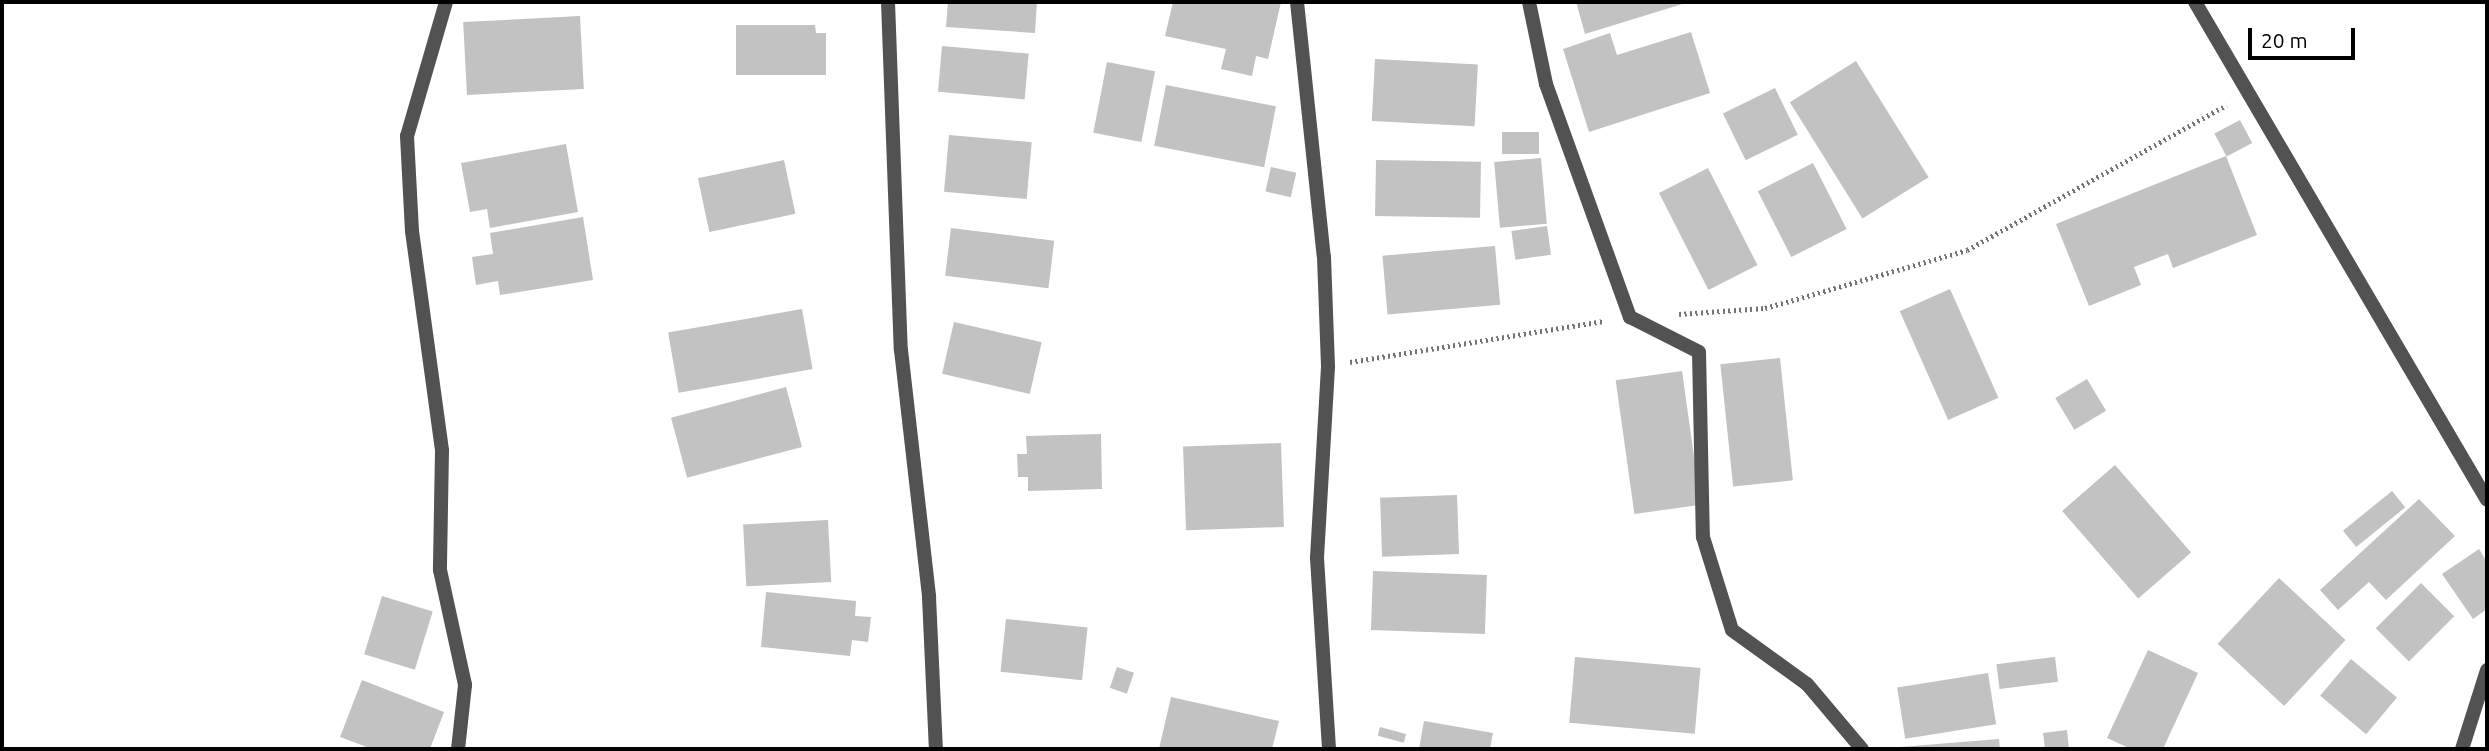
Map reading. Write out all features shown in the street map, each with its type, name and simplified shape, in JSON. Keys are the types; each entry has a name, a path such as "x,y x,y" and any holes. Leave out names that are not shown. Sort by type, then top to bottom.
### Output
{"street":[{"path":"446,2 407,136 412,232 442,450 440,570 465,685 458,749"},
{"path":"888,2 901,350 929,597 936,749"},
{"path":"1297,2 1324,257 1328,367 1317,558 1329,749"},
{"path":"1529,2 1546,84 1630,317 1699,352 1703,537 1731,629 1807,684 1862,749"},
{"path":"2195,2 2487,500"},
{"path":"2462,749 2487,670"}],"path":[{"path":"1328,367 1408,349 1630,317 1765,308 1967,250 2249,93"}],"building":[{"path":"948,2 1037,2 1035,33 946,27"},
{"path":"1173,2 1281,2 1268,59 1256,56 1252,76 1221,69 1226,49 1165,36"},
{"path":"1576,2 1689,2 1585,34"},
{"path":"580,16 584,89 467,95 463,22"},
{"path":"736,25 815,25 816,33 826,33 826,75 736,75"},
{"path":"1691,32 1710,93 1589,132 1563,49 1610,33 1617,55"},
{"path":"942,46 1029,54 1025,99 938,92"},
{"path":"1375,59 1478,64 1475,126 1372,121"},
{"path":"1856,61 1929,177 1862,219 1790,102"},
{"path":"1107,62 1155,71 1141,142 1093,133"},
{"path":"1166,85 1276,106 1264,167 1154,146"},
{"path":"1775,88 1798,135 1746,160 1723,113"},
{"path":"2240,120 2252,143 2227,157 2214,134"},
{"path":"1502,132 1539,132 1539,154 1502,154"},
{"path":"949,135 1032,142 1027,199 944,192"},
{"path":"566,144 578,212 490,228 487,209 470,212 461,163"},
{"path":"2226,156 2257,235 2173,268 2168,254 2134,267 2141,285 2089,306 2056,224"},
{"path":"1541,158 1547,224 1500,228 1494,162"},
{"path":"784,160 795,214 709,232 698,178"},
{"path":"1376,160 1481,162 1480,218 1375,216"},
{"path":"1813,163 1847,229 1791,257 1758,191"},
{"path":"1271,167 1296,173 1291,197 1265,191"},
{"path":"1708,168 1757,265 1708,290 1659,193"},
{"path":"583,217 593,280 500,295 498,281 476,285 472,257 493,254 490,233"},
{"path":"1547,226 1551,255 1515,260 1511,231"},
{"path":"951,228 1054,241 1048,288 945,276"},
{"path":"1495,246 1500,305 1388,315 1382,256"},
{"path":"1950,289 1998,398 1948,420 1900,311"},
{"path":"802,309 813,369 679,393 668,333"},
{"path":"954,322 1042,342 1030,394 942,374"},
{"path":"1780,358 1793,480 1733,487 1720,364"},
{"path":"1682,371 1701,505 1634,514 1616,380"},
{"path":"2087,379 2106,411 2074,430 2055,398"},
{"path":"786,387 802,447 687,478 671,418"},
{"path":"1101,434 1102,489 1028,491 1028,477 1018,477 1017,454 1027,454 1026,436"},
{"path":"1281,443 1284,527 1186,530 1183,446"},
{"path":"2115,465 2191,553 2138,598 2062,511"},
{"path":"2392,491 2405,507 2356,547 2343,531"},
{"path":"1457,495 1459,554 1382,557 1380,498"},
{"path":"2419,499 2455,536 2386,600 2369,582 2338,610 2320,590"},
{"path":"828,520 831,582 746,586 743,524"},
{"path":"2479,549 2487,562 2487,609 2473,619 2442,574"},
{"path":"1373,571 1487,575 1485,634 1371,630"},
{"path":"2279,578 2346,640 2284,706 2218,644"},
{"path":"2421,583 2454,616 2409,661 2376,628"},
{"path":"766,592 856,601 855,616 871,617 868,642 852,640 850,656 761,647"},
{"path":"382,596 433,611 415,670 364,654"},
{"path":"1006,619 1088,628 1082,680 1000,672"},
{"path":"2148,650 2198,673 2163,749 2131,749 2107,738"},
{"path":"1575,657 1701,668 1695,734 1569,723"},
{"path":"2055,657 2058,682 1999,689 1996,664"},
{"path":"2351,659 2397,698 2366,734 2320,696"},
{"path":"1117,667 1134,673 1127,694 1110,688"},
{"path":"1988,673 1996,724 1905,739 1897,687"},
{"path":"362,680 444,712 430,749 372,749 340,737"},
{"path":"1171,697 1279,721 1272,749 1159,749"},
{"path":"1424,721 1493,733 1490,749 1419,749"},
{"path":"1380,727 1406,734 1404,743 1378,736"},
{"path":"2067,730 2069,749 2045,749 2043,733"},
{"path":"1999,739 2000,749 1900,749 1900,747"}]}
